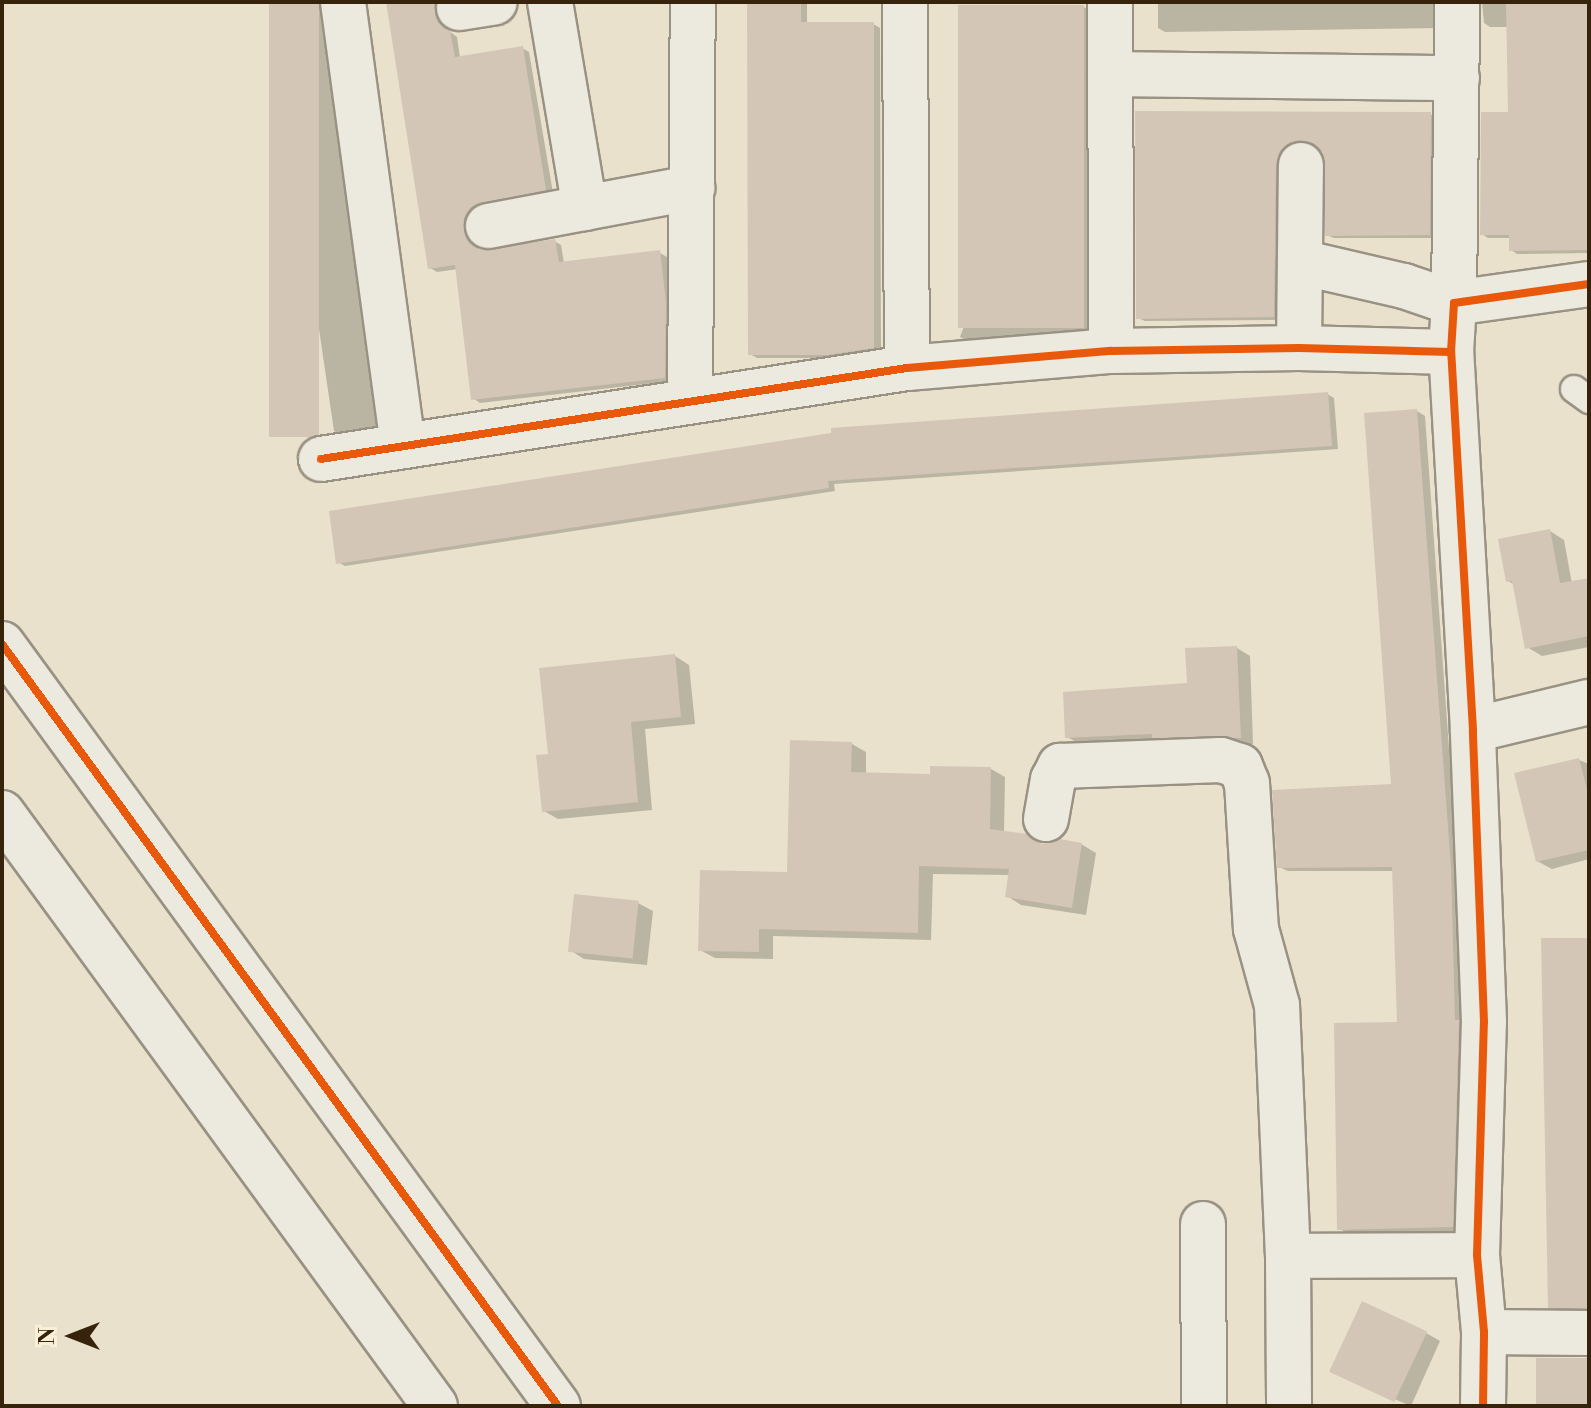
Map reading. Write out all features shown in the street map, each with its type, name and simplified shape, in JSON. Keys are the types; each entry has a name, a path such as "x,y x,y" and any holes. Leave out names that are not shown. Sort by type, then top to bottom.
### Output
{"street":[{"path":"343,2 403,446"},
{"path":"550,2 585,208"},
{"path":"690,400 693,2"},
{"path":"905,2 907,368"},
{"path":"1110,2 1111,351"},
{"path":"1457,2 1451,352 1473,730 1484,1022 1477,1255 1484,1332 1483,1406"},
{"path":"1110,74 1457,78"},
{"path":"1299,348 1301,165"},
{"path":"488,226 692,188"},
{"path":"1300,262 1404,286 1454,303 1589,284"},
{"path":"321,459 907,368 1111,351 1299,348 1451,352"},
{"path":"2,644 558,1406"},
{"path":"1473,730 1589,702"},
{"path":"1046,819 1053,780 1060,766 1221,760 1240,766 1247,783 1256,929 1277,1005 1288,1256 1289,1406"},
{"path":"2,813 435,1406"},
{"path":"1203,1224 1204,1406"},
{"path":"1288,1256 1477,1255"},
{"path":"1484,1332 1589,1333"}],"building":[{"path":"269,2 319,2 319,437 269,437"},
{"path":"386,2 435,2 439,23 450,31 455,57 523,46 546,190 472,207 464,218 464,231 470,243 480,250 555,239 559,262 660,250 666,302 665,378 471,400 455,265 428,269"},
{"path":"747,2 801,2 801,22 874,22 874,348 828,355 748,355"},
{"path":"1506,2 1589,2 1589,250 1509,251 1509,235 1480,235 1481,112 1508,112"},
{"path":"958,5 1084,5 1084,328 958,328"},
{"path":"1135,111 1431,112 1430,235 1325,236 1323,153 1313,143 1300,140 1289,143 1280,152 1276,165 1274,317 1136,319"},
{"path":"1328,392 1332,446 828,481 829,488 336,564 329,511 831,433 831,428"},
{"path":"1417,409 1451,867 1455,1020 1459,1020 1453,1227 1337,1230 1334,1023 1397,1022 1392,867 1277,868 1272,790 1391,784 1364,413"},
{"path":"1550,529 1560,583 1589,578 1589,636 1525,649 1512,581 1506,582 1498,539"},
{"path":"1237,646 1241,738 1152,738 1152,734 1065,738 1063,692 1187,683 1185,648"},
{"path":"675,654 681,717 631,722 638,802 542,812 536,755 548,754 539,668"},
{"path":"790,740 852,742 851,772 930,774 930,766 991,767 990,829 1027,834 1042,844 1060,839 1082,843 1072,908 1005,897 1009,869 919,866 918,933 759,929 759,952 698,951 700,870 787,872"},
{"path":"1579,758 1589,798 1589,850 1536,862 1514,773"},
{"path":"574,894 639,901 633,958 568,952"},
{"path":"1541,938 1589,938 1589,1308 1548,1308"},
{"path":"1362,1301 1427,1331 1394,1402 1329,1372"},
{"path":"1536,1358 1589,1358 1589,1406 1536,1406"}],"cycle path":[{"path":"1483,1406 1484,1332 1477,1255 1484,1022 1473,730 1451,352 1454,303 1589,284"},
{"path":"321,459 907,368 1111,351 1299,348 1451,352"},
{"path":"2,644 558,1406"}]}
